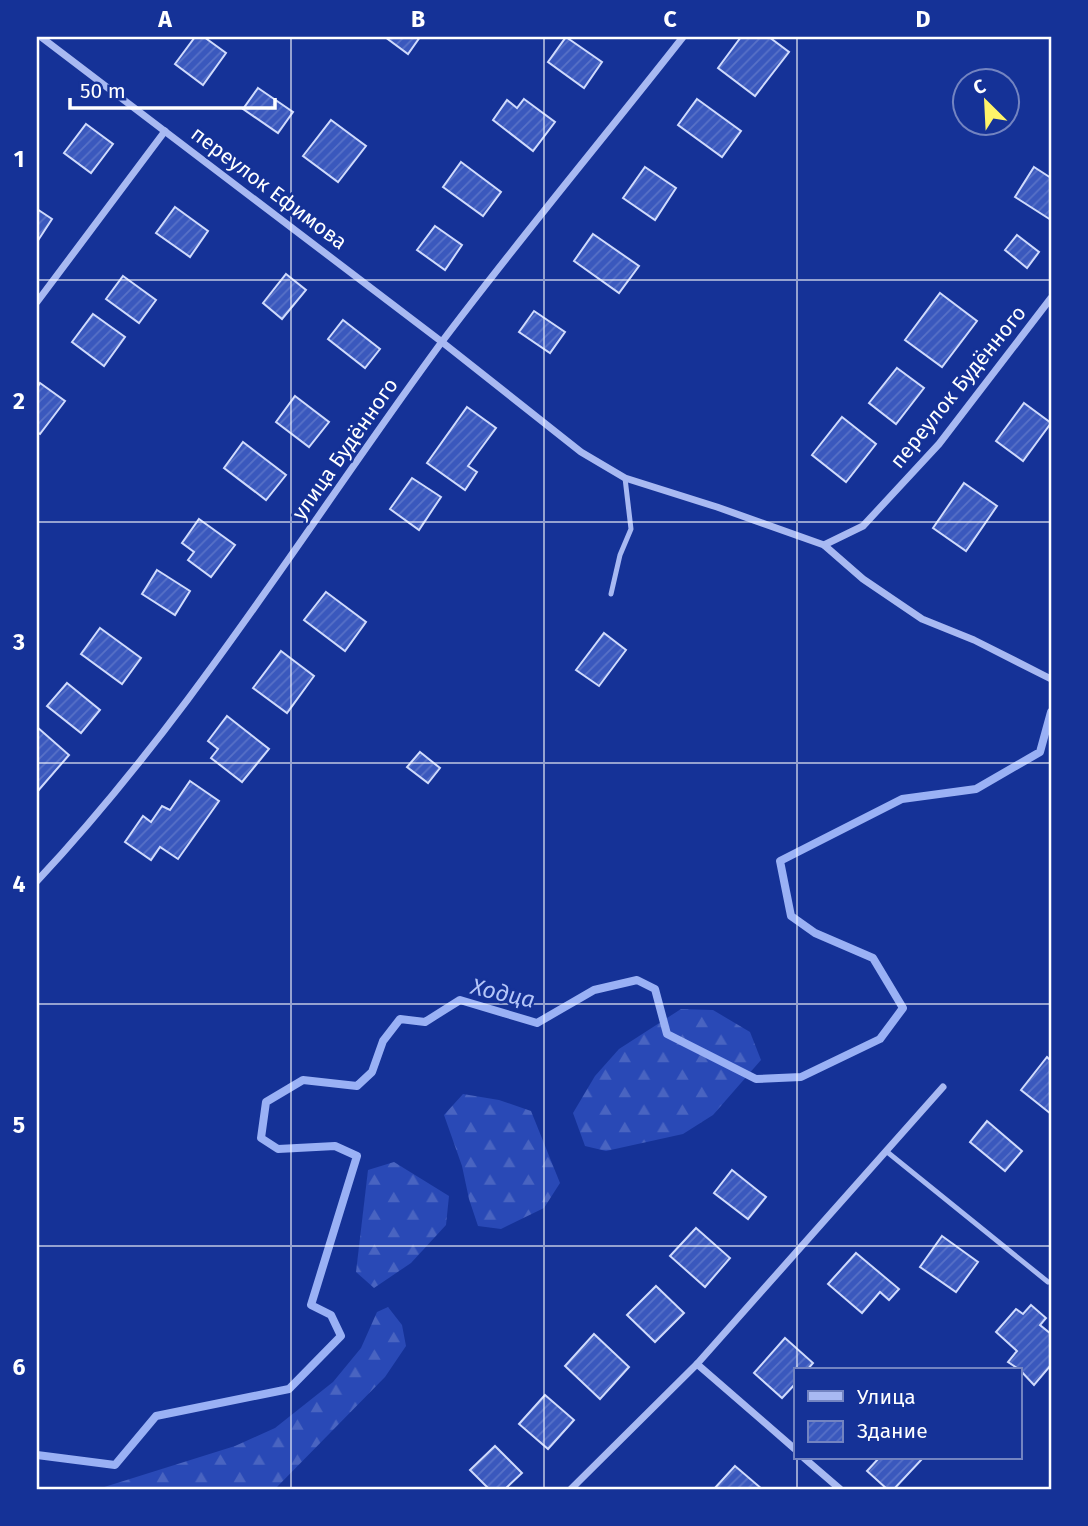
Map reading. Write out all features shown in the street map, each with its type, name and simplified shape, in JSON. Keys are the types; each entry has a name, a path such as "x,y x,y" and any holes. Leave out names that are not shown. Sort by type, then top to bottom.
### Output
{"street":[{"name":"переулок Ефимова","path":"41,37 442,342 581,452 625,478 824,545"},
{"name":"улица Будённого","path":"37,881 76,840 181,710 442,342 683,37"},
{"path":"37,302 165,131"},
{"name":"переулок Будённого","path":"824,545 863,526 939,444 1051,298"},
{"path":"824,545 863,579 922,619 974,640 1051,680"},
{"path":"571,1489 697,1364 943,1087"},
{"path":"697,1364 794,1449"},
{"path":"806,1460 840,1489"}],"lane":[{"path":"611,594 620,555 631,529 625,478"},
{"path":"886,1151 1048,1282"}],"green space":[{"path":"681,1009 713,1010 750,1032 761,1060 713,1115 683,1134 606,1151 585,1146 573,1113 595,1076 619,1049"},
{"path":"463,1094 499,1100 531,1111 560,1183 544,1208 501,1229 478,1226 462,1166 444,1115"},
{"path":"394,1162 449,1196 446,1225 411,1263 374,1288 356,1272 368,1170"},
{"path":"388,1307 402,1325 406,1346 385,1377 275,1489 98,1489 235,1446 275,1428 333,1382 361,1348 377,1312"}],"building":[{"path":"195,37 204,37 226,53 203,85 175,64"},
{"path":"385,37 420,37 408,54"},
{"path":"566,37 602,62 584,88 548,62"},
{"path":"741,37 769,37 789,52 755,96 718,68"},
{"path":"258,88 293,112 278,133 243,109"},
{"path":"524,99 555,122 533,151 493,120 507,100 517,108"},
{"path":"697,99 741,131 722,157 678,125"},
{"path":"331,120 366,146 338,182 303,156"},
{"path":"86,124 113,144 91,173 64,153"},
{"path":"461,162 501,192 483,216 443,187"},
{"path":"645,167 676,188 655,220 623,198"},
{"path":"1034,167 1051,178 1051,220 1015,197"},
{"path":"175,207 208,231 190,257 156,233"},
{"path":"37,209 52,219 37,242"},
{"path":"435,226 462,245 445,270 417,250"},
{"path":"593,234 639,266 619,293 574,261"},
{"path":"1017,235 1039,252 1027,268 1005,250"},
{"path":"286,274 306,290 282,319 263,303"},
{"path":"123,276 156,300 139,323 106,299"},
{"path":"940,293 977,321 942,367 905,340"},
{"path":"534,311 565,332 550,353 519,332"},
{"path":"93,314 125,337 104,366 72,342"},
{"path":"343,320 380,349 365,368 328,339"},
{"path":"897,368 924,388 896,424 869,403"},
{"path":"40,383 65,401 40,434 37,432 37,388"},
{"path":"295,396 329,422 309,447 276,422"},
{"path":"1024,403 1051,423 1023,461 996,441"},
{"path":"467,407 496,428 468,466 477,472 465,490 427,463"},
{"path":"842,417 876,444 846,482 812,455"},
{"path":"243,442 286,475 266,500 224,468"},
{"path":"412,478 441,497 419,530 390,509"},
{"path":"964,483 997,506 966,551 933,528"},
{"path":"199,519 235,545 211,577 188,560 194,552 182,543"},
{"path":"157,570 190,591 175,615 142,594"},
{"path":"326,592 366,622 345,651 304,620"},
{"path":"100,628 141,658 122,684 81,654"},
{"path":"604,633 626,650 599,686 576,670"},
{"path":"281,651 314,676 287,713 253,688"},
{"path":"67,683 100,710 81,733 47,706"},
{"path":"227,716 269,749 242,782 211,758 218,749 208,741"},
{"path":"37,727 69,755 37,792"},
{"path":"420,752 440,768 428,783 407,767"},
{"path":"190,781 219,801 178,859 160,847 151,860 125,842 143,816 151,822 162,806 170,810"},
{"path":"1047,1057 1051,1061 1051,1114 1021,1090"},
{"path":"987,1121 1022,1151 1005,1171 970,1142"},
{"path":"732,1170 766,1197 748,1219 714,1193"},
{"path":"696,1228 730,1258 705,1287 670,1256"},
{"path":"942,1236 978,1262 956,1292 920,1267"},
{"path":"856,1253 899,1289 889,1300 880,1292 862,1313 828,1284"},
{"path":"656,1286 684,1313 655,1342 627,1315"},
{"path":"1031,1305 1046,1318 1040,1325 1051,1334 1051,1365 1034,1385 1021,1368 1008,1362 1017,1351 996,1332 1016,1309 1023,1314"},
{"path":"594,1334 629,1367 600,1399 565,1366"},
{"path":"785,1338 813,1363 809,1368 794,1368 794,1385 782,1398 754,1373"},
{"path":"545,1395 574,1420 548,1449 519,1424"},
{"path":"495,1446 522,1473 505,1489 489,1489 470,1470"},
{"path":"877,1460 921,1460 894,1489 887,1489 867,1471"},
{"path":"735,1466 762,1489 714,1489"}],"waterway":[{"name":"Ходца","path":"37,1455 115,1465 156,1416 289,1389 341,1336 331,1315 311,1305 357,1156 335,1146 278,1149 261,1138 266,1102 303,1080 357,1086 372,1072 383,1041 400,1019 425,1022 460,1000 537,1023 594,990 637,980 655,989 667,1034 756,1079 801,1077 880,1039 903,1008 873,958 815,933 791,916 780,861 902,799 976,789 1040,752 1051,712"}]}
